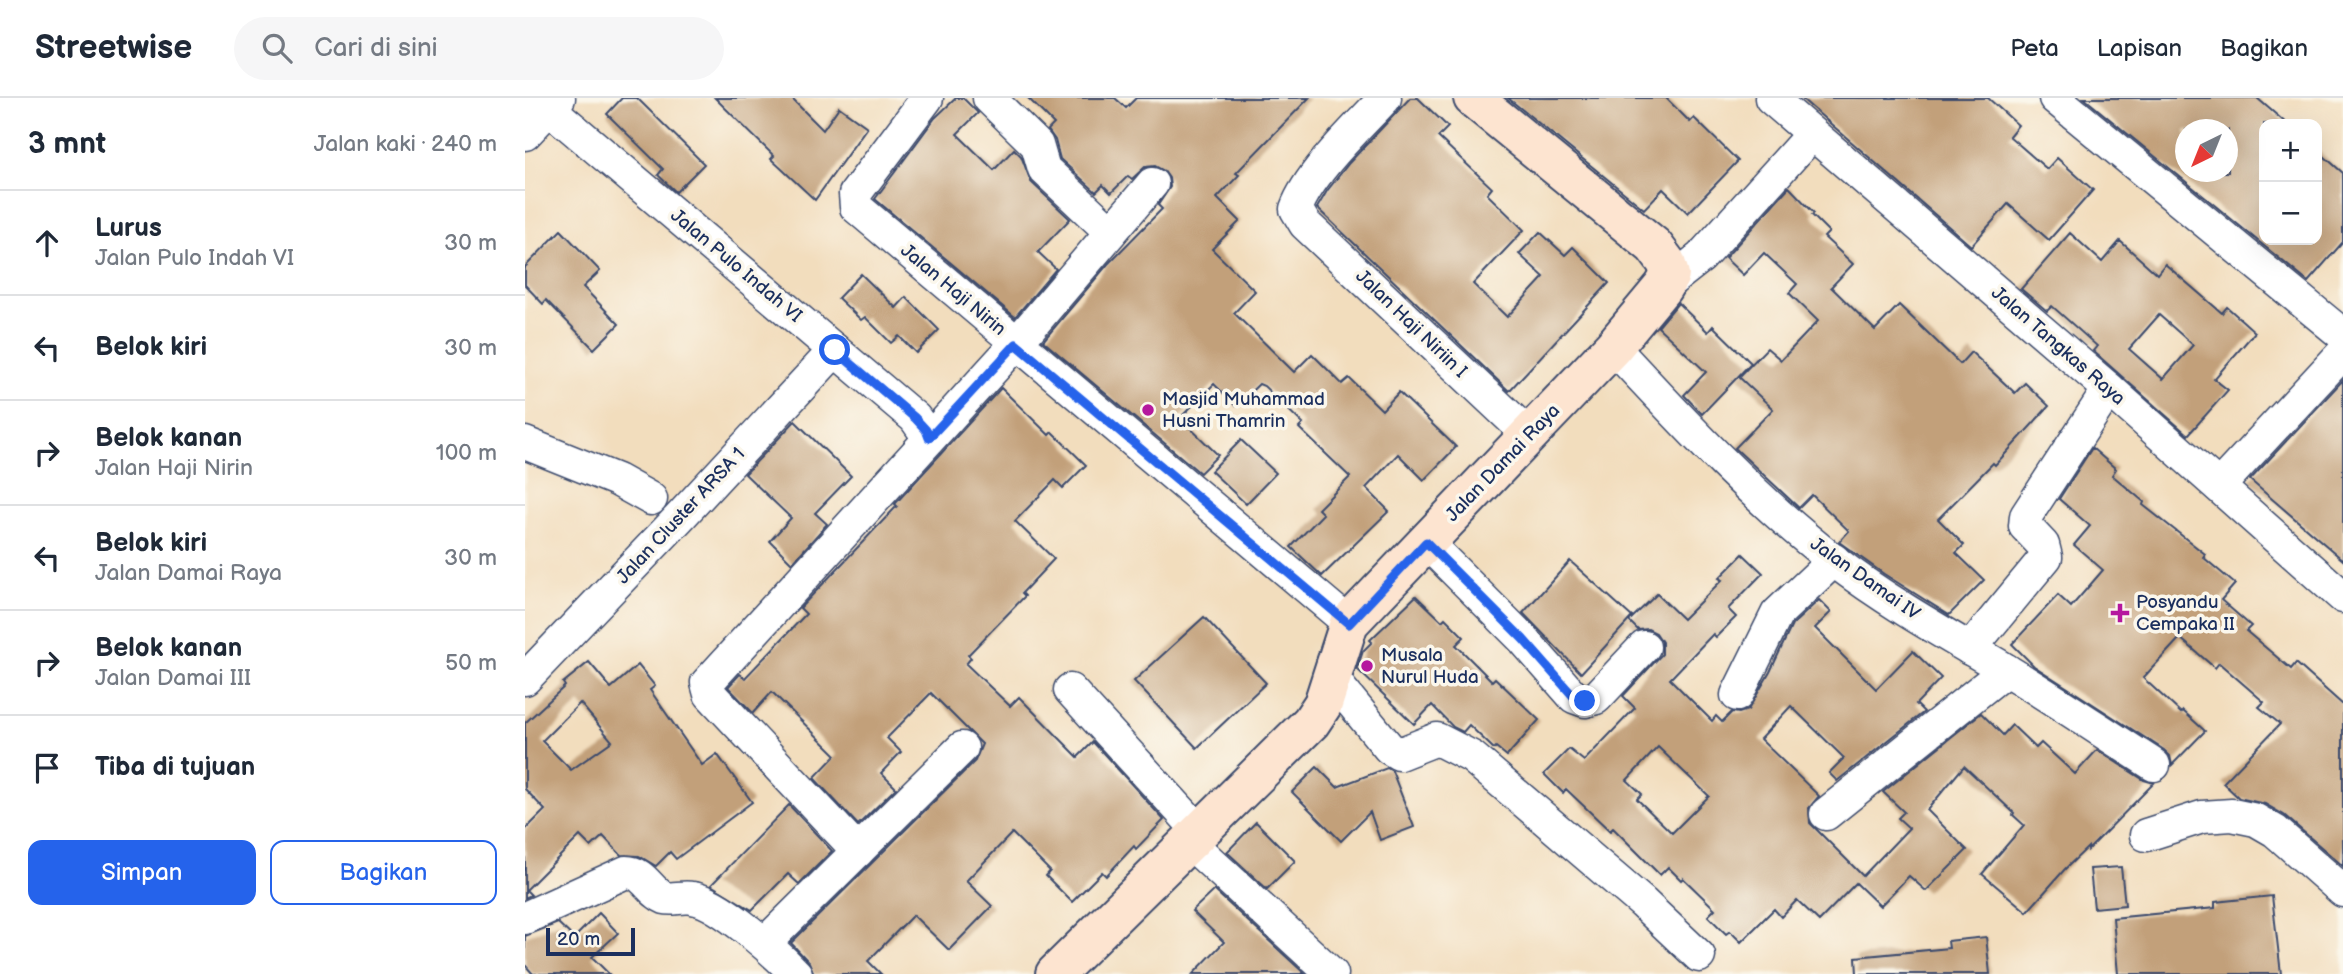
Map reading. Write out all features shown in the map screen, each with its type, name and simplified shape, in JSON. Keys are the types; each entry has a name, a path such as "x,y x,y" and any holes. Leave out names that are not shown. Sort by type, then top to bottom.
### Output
{"street":[{"name":"Jalan Haji Nirin","path":"927,98 855,194 854,200 860,211 1349,624"},
{"path":"989,98 1037,145 1044,169 1111,232"},
{"name":"Jalan Haji Niriin I","path":"1385,98 1341,144 1300,198 1296,209 1305,224 1530,436"},
{"path":"1473,98 1654,246 1666,262 1670,275 1663,287"},
{"name":"Jalan Tangkas Raya","path":"1771,98 2109,389 2343,597"},
{"path":"2055,98 2343,335"},
{"path":"525,134 549,101"},
{"name":"Jalan Pulo Indah VI","path":"549,101 915,418 926,430 929,438"},
{"path":"1663,287 1701,257 1812,134"},
{"path":"858,851 710,694 708,683 1016,344 1152,184"},
{"name":"Jalan Damai Raya","path":"1055,974 1311,722 1323,704 1349,624 1613,347 1663,287"},
{"name":"Jalan Damai IV","path":"1613,347 1720,462 1834,560 1878,592 2154,765"},
{"name":"Jalan Cluster ARSA 1","path":"525,679 679,519 835,350"},
{"path":"2219,486 2343,353"},
{"path":"1970,649 2046,556 2043,545 2025,526 2026,516 2109,389"},
{"name":"Jalan Cluster ARSA 1","path":"525,443 617,480 651,499"},
{"path":"1426,542 1523,639 1574,697 1585,701 1596,698 1644,647"},
{"path":"1737,695 1777,614 1834,560"},
{"path":"1826,814 2005,670"},
{"path":"1331,677 1389,748 1399,754 1437,739 1472,757 1643,903 1699,956"},
{"path":"1070,690 1194,837 1332,974"},
{"path":"765,943 962,748"},
{"path":"2146,835 2202,817 2232,815 2256,820 2275,831 2343,891"},
{"path":"525,918 626,872 632,872 640,875 658,894 667,898 692,898 705,902 765,943 796,974"}],"building":[{"path":"622,98 637,98 704,164 676,192 658,175 663,169 607,114"},
{"path":"715,98 791,98 823,130 839,107 867,127 815,200 771,159 774,156"},
{"path":"956,98 963,98 978,113 957,134 994,170 1014,149 1021,156 1031,182 1070,219 1038,252 1056,269 1015,317 875,199 935,118"},
{"path":"1028,98 1115,98 1126,108 1136,98 1309,98 1236,173 1239,175 1217,198 1240,221 1212,249 1255,291 1234,313 1294,372 1312,354 1342,384 1349,378 1382,410 1399,392 1456,447 1424,480 1398,454 1366,488 1389,511 1322,576 1291,547 1323,514 1318,509 1350,477 1299,428 1303,424 1264,386 1259,384 1236,406 1214,384 1180,418 1218,455 1200,473 1043,341 1108,264 1162,209 1158,205 1170,187 1169,178 1164,171 1155,166 1145,167 1132,179 1128,176 1111,193 1103,185 1096,192 1060,159 1055,140 1048,130 1054,124"},
{"path":"1410,98 1418,98 1448,127 1438,137 1492,188 1487,194 1524,230 1473,284 1507,317 1544,277 1519,254 1540,232 1565,255 1573,247 1609,283 1509,391 1317,208 1349,163"},
{"path":"1508,98 1666,98 1690,122 1694,118 1738,161 1688,213 1663,189 1644,209"},
{"path":"1801,98 1988,98 2018,125 2009,136 2047,169 2057,158 2093,190 2049,240 2008,204 1971,246"},
{"path":"2084,98 2257,98 2281,119 2259,119 2259,242 2186,182 2238,182 2238,119 2175,119 2175,173"},
{"path":"2322,154 2343,173 2343,242 2308,282 2263,245 2322,245"},
{"path":"1789,187 1829,232 1824,237 1853,264 1831,287 1875,330 1899,305 1960,364 1971,352 2015,393 2025,383 2049,406 1995,465 1993,463 1938,519 1964,545 1956,553 1984,580 1949,615 1839,542 1849,531 1812,495 1799,508 1735,448 1773,409 1739,377 1767,348 1781,360 1818,321 1789,293 1797,284 1764,253 1743,275 1725,258"},
{"path":"561,230 600,271 583,287 619,324 594,349 546,300 543,304 525,285 525,267"},
{"path":"2070,233 2102,262 2120,241 2157,274 2165,264 2222,313 2227,307 2255,332 2214,379 2228,390 2188,435 2093,351 2097,346 2052,306 2047,311 2021,289","holes":["2159,315 2193,345 2163,379 2129,349"]},
{"path":"861,274 896,308 906,297 939,330 916,353 899,336 891,343 865,317 861,320 838,298"},
{"path":"1678,303 1708,332 1713,326 1751,363 1702,414 1684,395 1706,372 1658,327"},
{"path":"2343,380 2343,560 2250,480"},
{"path":"1001,388 1049,435 1052,432 1086,465 1063,488 1055,480 1015,521 1054,559 1022,593 1025,596 968,655 971,658 966,664 1010,706 1019,697 1078,757 1093,742 1164,820 1136,849 1134,846 1106,876 1102,872 1072,902 1046,876 1050,871 1012,833 966,881 992,906 949,950 913,915 868,961 881,974 814,974 809,962 791,943 975,761 982,744 931,693 887,738 901,752 881,773 896,788 858,825 814,778 836,755 772,692 753,713 728,687 740,674 745,678 806,614 800,608 897,506 895,504"},
{"path":"795,421 851,476 815,513 827,524 792,563 770,541 791,518 745,474"},
{"path":"1241,440 1276,473 1246,504 1211,471"},
{"path":"2092,448 2116,469 2112,475 2144,502 2143,505 2205,554 2203,557 2235,584 2221,600 2251,626 2246,631 2291,669 2296,663 2343,705 2343,866 2284,815 2265,804 2239,798 2223,783 2280,724 2259,707 2264,702 2219,663 2215,668 2180,638 2143,678 2205,731 2172,765 2170,756 2164,750 2034,666 2012,644 2058,595 2071,607 2103,570 2074,545 2090,526 2059,499"},
{"path":"1743,554 1763,573 1728,609 1736,617 1716,637 1713,634 1670,679 1712,721 1716,716 1722,722 1732,712 1748,710 1792,625 1819,600 1831,612 1815,628 1876,689 1913,651 1941,678 1916,704 1924,712 1837,781 1829,773 1844,758 1791,706 1760,739 1819,796 1809,808 1810,823 1863,876 1909,828 1898,818 1904,812 1883,792 1981,713 2003,735 2012,725 2036,748 2041,743 2075,774 2097,750 2144,780 2154,783 2088,850 2088,847 2065,869 2027,912 1982,874 2024,825 1964,766 1927,810 1967,850 1926,891 1909,876 1880,906 1856,883 1819,921 1797,900 1781,917 1774,909 1741,942 1730,931 1726,934 1708,916 1715,909 1683,878 1681,880 1668,867 1660,875 1613,828 1610,831 1566,789 1563,793 1544,774 1569,749 1584,761 1635,708 1623,696 1662,654 1662,642 1656,633 1648,629 1638,630 1629,621 1657,594 1683,619 1722,580 1719,578","holes":["1658,747 1709,796 1672,833 1637,799 1642,794 1627,780"]},
{"path":"1570,561 1632,617 1581,673 1523,613"},
{"path":"1416,596 1442,621 1445,618 1464,637 1456,645 1492,681 1495,678 1539,720 1507,756 1496,747 1494,749 1469,725 1463,732 1453,727 1432,705 1414,724 1357,669 1363,651 1372,642 1370,640"},
{"path":"1204,617 1266,683 1197,748 1134,681"},
{"path":"589,662 611,688 638,665 655,686 650,690 702,765 717,754 752,802 676,859 670,852 656,866 639,856 621,855 603,836 591,847 580,836 526,890 531,895 525,898 525,830 545,810 525,789 525,723 565,686 563,683","holes":["580,703 612,741 571,770 542,741"]},
{"path":"1317,767 1337,787 1387,768 1392,771 1414,827 1380,840 1370,812 1341,841 1292,792"},
{"path":"789,805 832,851 799,884 788,874 752,910 711,885"},
{"path":"1256,822 1295,861 1267,889 1227,852"},
{"path":"2121,867 2125,905 2094,908 2090,869"},
{"path":"1214,890 1305,974 1193,974 1224,942 1192,911"},
{"path":"2272,896 2281,974 2118,974 2113,918 2215,908 2215,902"},
{"path":"599,913 618,933 592,957 609,974 533,974 525,965 525,936 558,923 574,938"},
{"path":"1986,937 1990,974 1857,974 1856,957 1949,948 1948,941"}],"place":[{"name":"Masjid Muhammad Husni Thamrin","path":"1148,410"},
{"name":"Posyandu Cempaka II","path":"2120,613"},
{"name":"Musala Nurul Huda","path":"1367,666"}],"route":[{"path":"835,350 915,418 926,430 929,438 1016,344 1349,624 1426,542 1523,639 1574,697 1585,701"}]}
